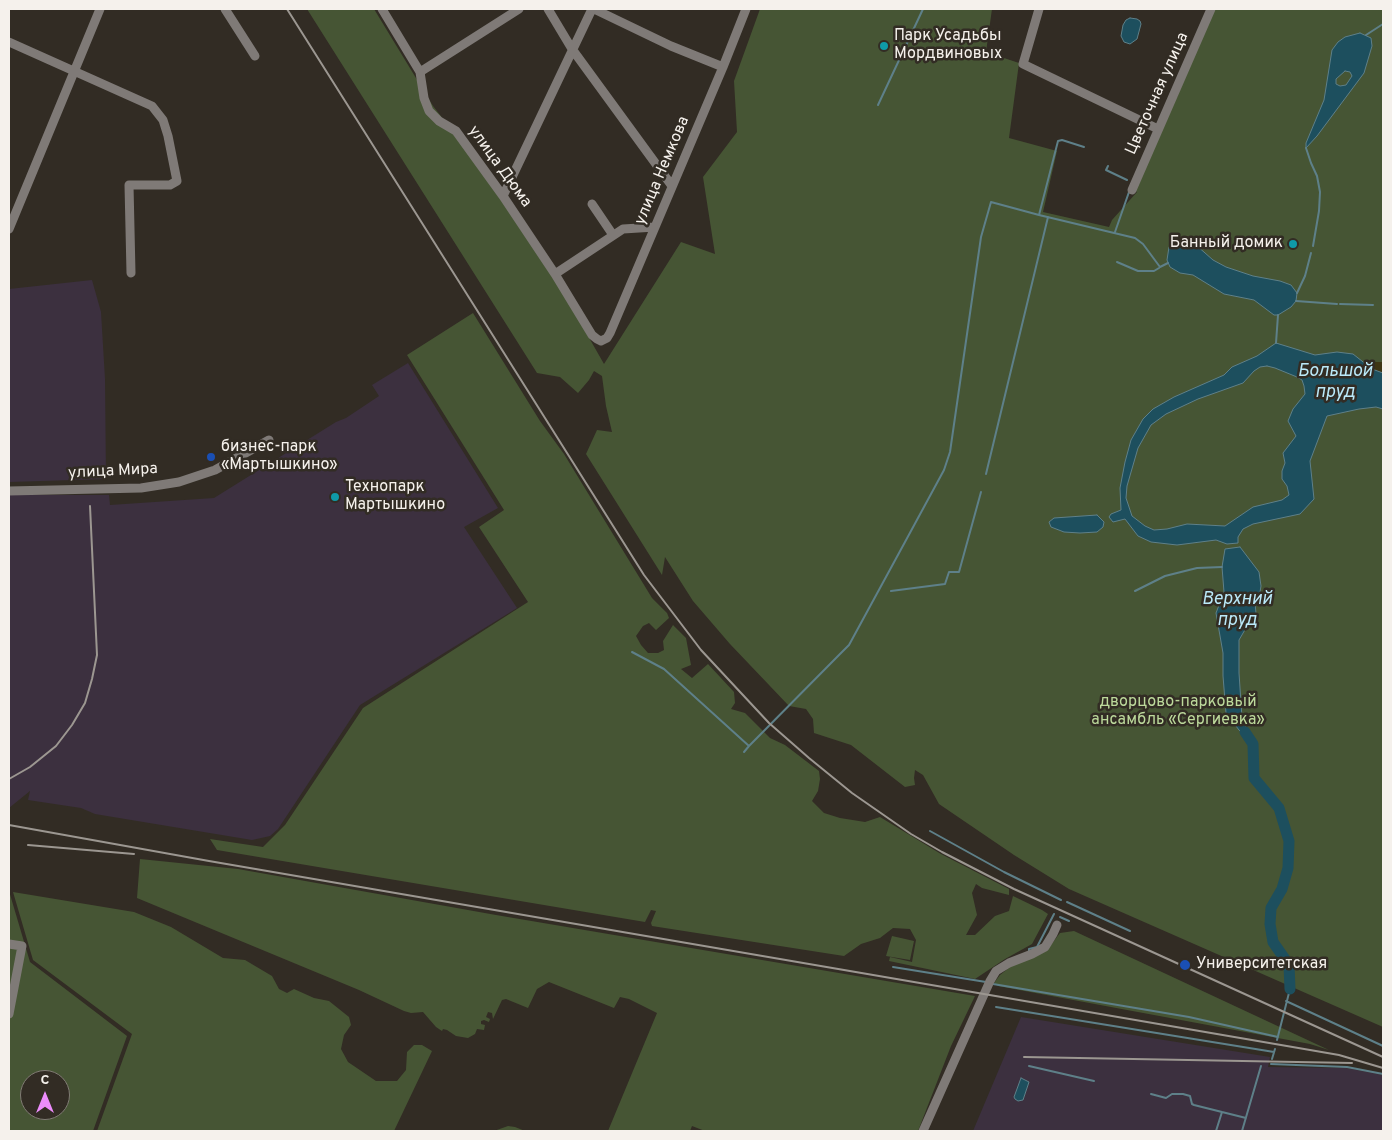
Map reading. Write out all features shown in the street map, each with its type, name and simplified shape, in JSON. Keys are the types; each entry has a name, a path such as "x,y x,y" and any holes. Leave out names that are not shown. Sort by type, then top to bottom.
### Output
{"street":[{"path":"9,229 100,9"},
{"path":"225,9 255,56"},
{"name":"улица Дюма","path":"382,9 420,72 424,98 429,111 439,121 456,131 503,196 555,274 592,335 601,340"},
{"path":"420,72 519,9"},
{"path":"548,9 572,49 672,186"},
{"path":"503,196 572,49 593,9 671,46 723,67"},
{"name":"улица Немкова","path":"601,340 607,338 610,333 746,9"},
{"path":"1039,9 1023,64 1158,129"},
{"name":"Цветочная улица","path":"1132,190 1211,9"},
{"path":"9,42 152,106 163,120 177,181 170,186 129,185 131,273"},
{"path":"592,204 613,236"},
{"path":"555,274 623,229 655,227"},
{"name":"улица Мира","path":"9,491 141,488 179,482 215,470 269,440"},
{"path":"923,1131 990,980 996,971 1009,963 1045,947 1057,925"},
{"path":"9,944 22,946 9,1014"}],"shaded area":[{"path":"92,280 101,312 105,379 106,479 9,482 9,289"},
{"path":"408,363 498,508 464,527 517,608 360,705 278,829 270,836 252,840 95,814 81,808 28,800 30,791 9,808 9,495 109,495 110,505 214,498 379,396 372,385"},
{"path":"1021,1017 1270,1057 1268,1067 1346,1068 1383,1075 1383,1131 973,1131"}],"green space":[{"name":"дворцово-парковый ансамбль «Сергиевка»","path":"307,9 374,9 433,106 522,220 604,364 681,242 715,254 703,177 737,132 734,81 760,9 992,9 986,52 1019,63 1009,138 1057,151 1043,212 1109,227 1112,220 1137,192 1135,191 1177,97 1213,9 1383,9 1383,1027 1069,889 1014,855 939,804 923,775 915,770 915,785 905,787 851,745 814,733 813,719 806,709 789,706 730,644 693,601 665,557 662,575 586,454 597,430 612,432 602,376 594,371 578,393 560,377 537,373"},
{"path":"473,313 540,421 564,454 652,598 667,613 669,618 656,630 649,623 643,626 636,636 648,653 658,653 664,650 663,641 673,625 686,638 691,665 681,669 692,678 708,664 734,692 735,703 731,709 745,713 770,738 785,745 819,771 818,791 812,801 824,813 865,822 880,817 941,854 1009,889 1009,895 982,888 976,884 972,893 977,915 966,935 975,935 995,916 1009,911 1013,896 1048,914 1032,944 975,979 889,961 890,957 912,962 916,940 910,929 893,928 880,938 861,944 844,956 652,926 651,923 656,911 651,910 645,922 217,850 210,839 263,847 285,825 363,708 528,602 479,527 504,510 407,355"},
{"path":"140,859 238,869 496,915 975,996 951,1046 918,1131 705,1131 692,1126 690,1131 608,1131 657,1013 629,999 620,997 614,1008 549,982 537,989 528,1008 506,999 502,1000 493,1019 492,1013 488,1012 486,1017 490,1019 489,1022 481,1021 481,1024 485,1025 484,1030 477,1029 475,1034 468,1038 456,1036 447,1030 443,1029 442,1031 436,1027 423,1012 411,1013 404,1011 359,990 137,898"},
{"path":"9,891 30,962 127,1036 93,1131 9,1131"},
{"path":"13,892 134,912 171,927 223,958 245,960 272,976 279,989 287,993 294,989 314,998 329,1001 349,1017 351,1025 344,1035 341,1049 348,1062 376,1081 397,1081 406,1070 407,1052 414,1045 422,1045 432,1051 394,1131 97,1131 132,1034 33,960"},
{"path":"1074,931 1329,1050 1310,1044 998,986 994,983 1010,967 1047,950 1060,933"},
{"path":"892,936 914,941 910,960 886,956"},
{"path":"508,1126 515,1127 525,1131 494,1131"}],"sand":[{"path":"1383,362 1383,373 1372,369 1366,364"}],"water":[{"path":"1130,18 1137,19 1141,24 1137,39 1130,44 1124,42 1121,36 1123,25"},
{"path":"1360,33 1371,38 1372,46 1364,73 1306,148 1306,143 1324,100 1332,50 1345,37","holes":["1345,71 1350,72 1352,76 1346,85 1340,86 1336,84 1336,79"]},
{"path":"1181,239 1196,245 1213,260 1226,267 1291,285 1297,293 1296,301 1291,307 1278,315 1274,315 1254,300 1224,294 1193,275 1180,273 1170,267 1167,260 1169,247 1173,242"},
{"name":"Большой пруд","path":"1276,343 1315,355 1337,352 1353,354 1372,369 1383,373 1383,409 1376,407 1359,409 1327,416 1310,461 1314,499 1300,514 1253,524 1243,529 1238,537 1238,543 1227,544 1216,540 1177,545 1151,542 1138,536 1125,519 1113,522 1109,517 1111,514 1121,510 1120,488 1131,440 1143,419 1153,409 1174,397 1224,375 1232,367 1257,356","holes":["1260,367 1275,368 1302,380 1305,394 1293,409 1288,421 1296,436 1283,453 1285,463 1282,479 1287,486 1289,495 1282,500 1253,507 1225,526 1187,524 1154,530 1132,516 1126,498 1127,486 1138,448 1151,425 1166,414 1198,399 1243,383"]},
{"path":"1097,515 1104,522 1103,527 1097,532 1064,532 1051,527 1049,522 1054,518"},
{"name":"Верхний пруд","path":"1240,547 1259,572 1261,586 1259,598 1255,603 1255,622 1246,628 1239,640 1242,718 1253,744 1226,713 1223,653 1216,613 1224,592 1222,567 1225,549"},
{"path":"1021,1078 1029,1082 1023,1100 1018,1101 1014,1097"}],"waterway":[{"path":"878,105 923,9"},
{"path":"1366,35 1383,24"},
{"path":"1084,147 1062,140 1058,141 1039,215 1135,238 1143,244 1160,267 1168,263"},
{"path":"1306,148 1317,176 1320,192 1313,246"},
{"path":"1108,166 1106,170 1127,180"},
{"path":"1115,232 1129,192"},
{"path":"632,652 664,669 749,746 849,645 944,470 950,452 981,237 991,202 1039,215"},
{"path":"986,474 1048,217"},
{"path":"1297,293 1305,276 1311,253"},
{"path":"1117,262 1138,271 1154,271 1159,268"},
{"path":"1296,301 1337,304"},
{"path":"1340,304 1373,305"},
{"path":"1276,343 1278,315"},
{"path":"891,591 945,584 949,572 959,572 981,492"},
{"path":"1135,591 1165,576 1197,568 1222,567"},
{"path":"1245,732 1253,744 1254,778 1279,808 1289,841 1288,868 1282,889 1271,908 1270,924 1273,942 1289,965 1290,989"},
{"path":"744,752 749,746"},
{"path":"930,831 1004,872 1061,900"},
{"path":"1067,902 1130,931"},
{"path":"1029,952 1029,949 1037,947 1054,914"},
{"path":"1060,917 1069,921"},
{"path":"893,967 986,982"},
{"path":"993,984 1189,1017 1278,1037"},
{"path":"1277,1040 1290,989"},
{"path":"1286,1001 1383,1046"},
{"path":"996,1007 1274,1052"},
{"path":"1272,1059 1275,1049"},
{"path":"1271,1064 1347,1067 1383,1074"},
{"path":"1029,1066 1094,1081"},
{"path":"1242,1131 1261,1066"},
{"path":"1151,1094 1166,1098 1172,1094 1183,1094 1190,1096 1194,1105 1246,1118"},
{"path":"1216,1131 1222,1112"}],"railway":[{"path":"287,9 644,575 701,650 769,723 852,793 911,834 942,852 1014,889 1383,1057"},
{"path":"9,779 30,767 56,746 72,725 85,703 97,655 90,506"},
{"path":"9,825 1339,1055 1383,1068"},
{"path":"28,845 134,854"},
{"path":"1024,1057 1352,1063"}],"place":[{"name":"Парк Усадьбы Мордвиновых","path":"884,46"},
{"name":"Банный домик","path":"1293,244"},
{"name":"бизнес-парк «Мартышкино»","path":"211,457"},
{"name":"Технопарк Мартышкино","path":"335,497"},
{"name":"Университетская","path":"1185,965"}]}
